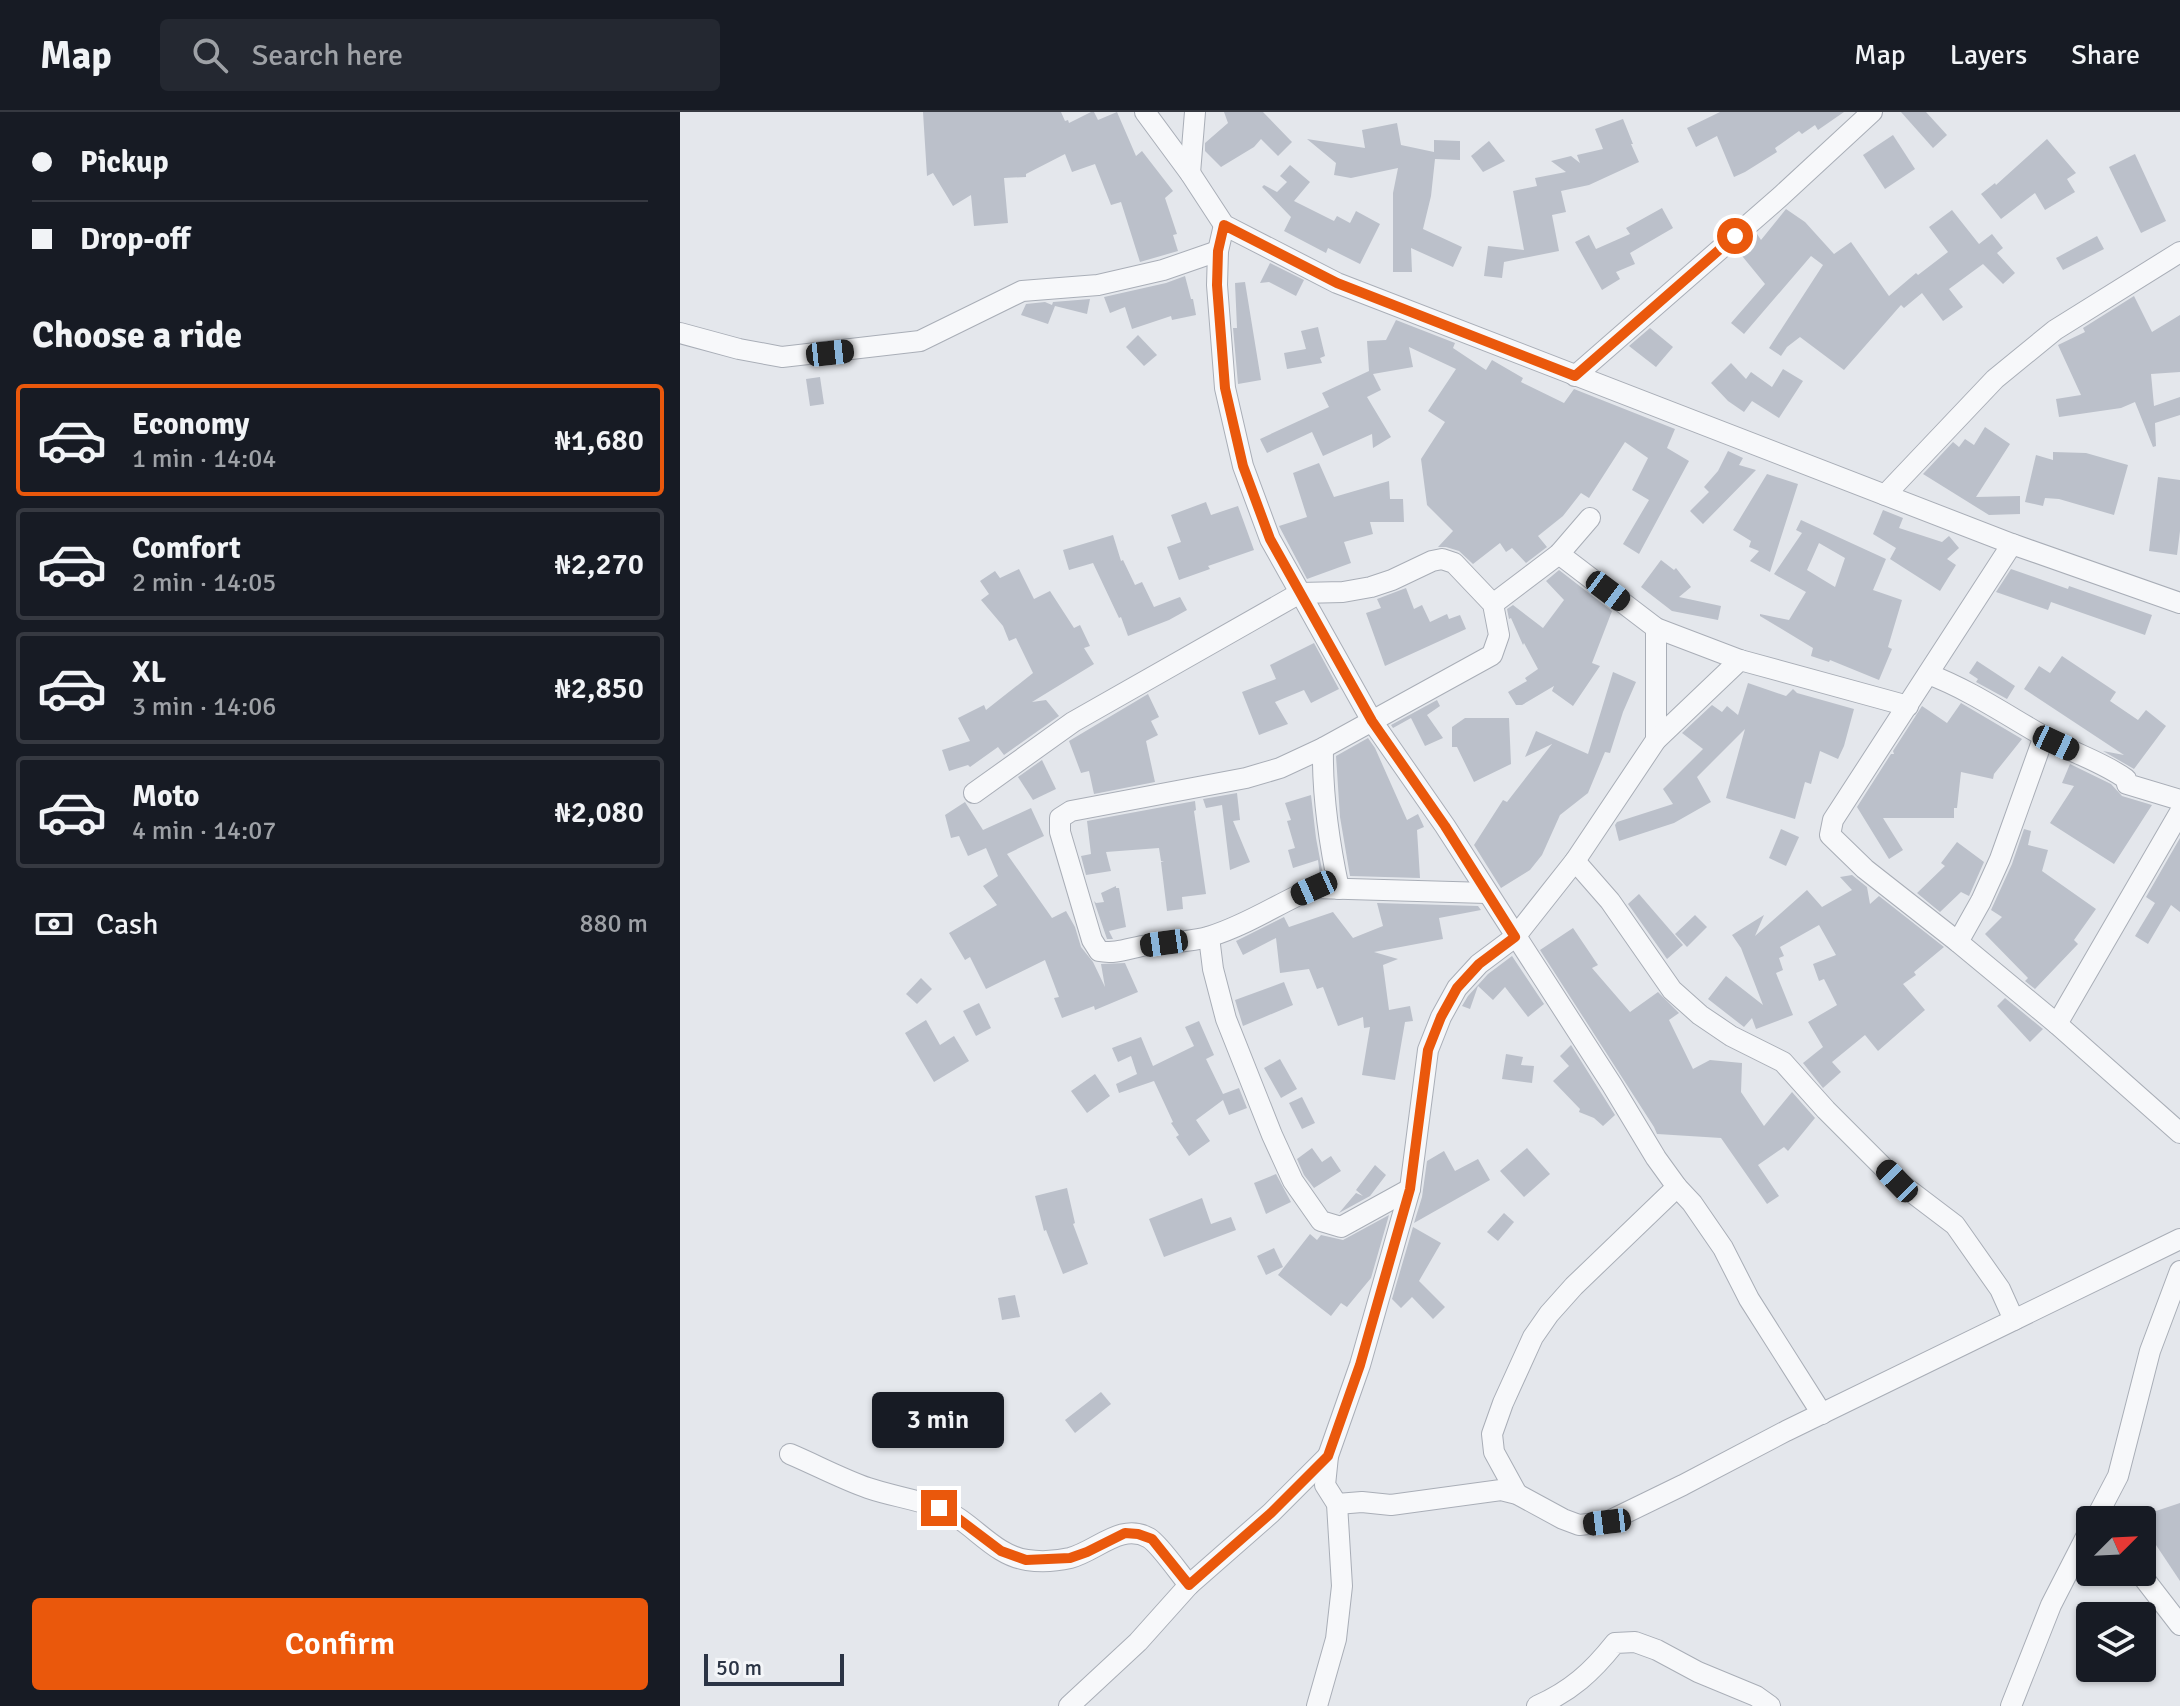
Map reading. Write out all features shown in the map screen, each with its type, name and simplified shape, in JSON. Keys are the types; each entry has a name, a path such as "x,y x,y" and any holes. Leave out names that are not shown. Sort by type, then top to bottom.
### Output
{"street":[{"path":"1145,112 1224,225 1337,283 2012,544 2180,603"},
{"path":"1190,173 1195,112"},
{"path":"1575,376 1872,112"},
{"path":"1224,225 1218,251 1217,285 1225,388 1243,466 1270,539 1372,721 1445,826 1677,1187 1723,1248 1749,1299 1822,1414"},
{"path":"680,333 782,357 920,341 1022,291 1109,282 1163,270 1218,251"},
{"path":"1885,495 1995,379 2055,330 2180,252"},
{"path":"1493,604 1559,554 1590,518"},
{"path":"2012,544 1833,820 1830,835 1865,869 2057,1024 2180,1133"},
{"path":"1559,554 1656,628 1740,660 1908,706"},
{"path":"974,793 1073,722 1300,593 1343,592 1371,587 1442,559 1454,563 1493,604 1499,635 1492,655 1323,748 1280,768 1246,778 1071,811 1060,818 1060,832 1092,940 1099,951 1111,953 1209,937 1314,888 1487,893"},
{"path":"1656,628 1656,740"},
{"path":"1317,1706 1336,1639 1342,1586 1337,1504 1325,1485 1328,1456 1360,1365 1410,1189 1428,1050 1441,1017 1457,988 1479,964 1515,937 1575,861 1656,740 1740,660"},
{"path":"1928,674 1958,686 2044,736 2113,770 2126,779 2127,784 2180,800"},
{"path":"1958,942 2000,859 2044,736"},
{"path":"1323,748 1324,795 1339,889"},
{"path":"2057,1024 2180,812"},
{"path":"1575,861 1610,901 1672,990 1700,1015 1731,1036 1783,1062 1897,1181 1955,1225 2000,1289 2014,1320"},
{"path":"1209,937 1213,969 1232,1034 1293,1181 1321,1221 1341,1227 1410,1189"},
{"path":"1517,1494 1494,1452 1492,1434 1533,1337 1574,1286 1677,1187"},
{"path":"1337,1504 1362,1502 1391,1505 1501,1490 1517,1494 1579,1525 1607,1522 2180,1239"},
{"path":"2103,1506 2118,1476 2150,1351 2180,1271"},
{"path":"790,1454 868,1488 939,1508 967,1524 1001,1551 1026,1560 1070,1558 1125,1533 1138,1534 1152,1539 1189,1585"},
{"path":"1074,1704 1138,1642 1189,1585 1271,1513 1328,1456"},
{"path":"2011,1706 2051,1605 2076,1557"},
{"path":"2150,1586 2180,1625"},
{"path":"1537,1706 1560,1695 1595,1668 1615,1643 1635,1642 1756,1696 1770,1706"}],"building":[{"path":"923,112 1061,112 1069,123 1091,112 1098,120 1117,112 1136,156 1142,151 1173,191 1165,198 1177,234 1173,235 1178,251 1140,262 1121,202 1111,205 1095,164 1072,172 1065,154 1026,174 1026,177 1004,178 1008,223 974,226 971,195 953,206 933,173 927,176"},
{"path":"1224,112 1263,112 1292,142 1278,156 1261,139 1254,147 1221,167 1205,151 1205,143 1228,123"},
{"path":"1720,112 1844,112 1818,130 1815,125 1802,134 1799,131 1775,148 1777,152 1734,177 1717,136 1696,147 1687,128"},
{"path":"1901,112 1926,112 1947,135 1933,148"},
{"path":"1623,119 1639,162 1589,185 1561,191 1566,212 1552,215 1559,251 1504,262 1502,278 1484,276 1488,246 1524,250 1513,191 1537,186 1535,178 1566,172 1551,161 1571,156 1580,163 1577,155 1603,149 1595,129"},
{"path":"1397,123 1401,145 1434,152 1434,140 1460,141 1460,160 1435,159 1423,229 1462,247 1453,267 1411,248 1412,272 1393,272 1393,193 1398,168 1351,178 1334,175 1336,163 1307,139 1365,148 1362,130"},
{"path":"1893,135 1915,169 1885,189 1863,155"},
{"path":"2047,139 2076,173 2067,179 2075,192 2045,210 2035,193 2001,219 1981,194 1996,185"},
{"path":"1489,141 1505,161 1483,172 1471,156"},
{"path":"2135,154 2166,221 2141,233 2109,167"},
{"path":"1290,165 1310,182 1294,201 1334,221 1337,216 1350,223 1356,211 1380,224 1360,264 1328,248 1326,253 1284,231 1291,217 1262,187 1264,185 1277,192 1287,182 1280,176"},
{"path":"1662,208 1673,228 1630,253 1635,264 1616,272 1620,279 1602,290 1575,242 1589,235 1596,249 1630,234 1626,228"},
{"path":"1786,209 1805,222 1834,254 1851,242 1889,296 1948,252 1929,227 1952,210 1979,244 1992,234 2003,248 1997,253 2015,273 2003,284 1983,264 1949,289 1963,307 1943,321 1922,293 1904,308 1901,305 1844,370 1800,337 1781,356 1769,348 1823,265 1811,256 1744,334 1731,323 1765,284 1738,251 1757,234 1761,240"},
{"path":"2097,236 2104,249 2063,270 2056,258"},
{"path":"1270,263 1304,280 1296,296 1269,282 1260,283"},
{"path":"1185,276 1196,315 1172,320 1171,316 1132,329 1125,307 1110,313 1104,297 1166,283"},
{"path":"1245,282 1261,380 1238,384 1233,328 1237,328 1235,283"},
{"path":"2134,296 2152,332 2180,315 2180,372 2151,374 2154,406 2180,397 2180,415 2155,423 2156,446 2153,447 2135,402 2121,408 2059,417 2056,399 2081,395 2058,345 2085,332 2083,328"},
{"path":"1090,299 1087,314 1055,306 1048,324 1021,315 1026,304 1045,302 1052,305 1053,302"},
{"path":"1396,320 1455,343 1453,348 1486,370 1492,360 1523,378 1521,382 1564,403 1574,389 1675,429 1667,448 1689,461 1639,554 1623,544 1649,500 1632,490 1648,458 1625,442 1589,498 1581,493 1563,516 1538,536 1547,547 1526,563 1512,548 1506,552 1500,543 1473,564 1459,551 1438,547 1453,531 1427,505 1421,459 1445,422 1428,411 1456,369 1409,347 1413,367 1373,374 1381,390 1367,397 1391,437 1373,448 1372,434 1323,456 1312,432 1267,453 1260,439 1329,407 1322,393 1369,371 1367,341 1386,340"},
{"path":"1318,327 1325,356 1320,358 1322,363 1287,369 1284,353 1306,349 1301,331"},
{"path":"1650,328 1673,347 1656,367 1629,346"},
{"path":"1138,335 1157,355 1144,366 1126,347"},
{"path":"1731,363 1746,379 1751,372 1772,387 1783,369 1803,381 1779,418 1752,401 1744,412 1711,383"},
{"path":"820,377 824,404 810,406 806,379"},
{"path":"1985,427 2010,444 1976,497 2020,496 2020,514 1989,515 1923,474 1953,442 1959,447 1965,439 1974,445"},
{"path":"1728,451 1743,458 1739,465 1756,470 1703,524 1690,511 1709,492 1704,487 1718,471"},
{"path":"2053,452 2086,453 2128,465 2114,515 2059,499 2045,498 2043,506 2025,502 2036,455 2053,460"},
{"path":"1319,463 1334,497 1389,481 1390,499 1403,499 1404,522 1370,522 1373,534 1344,542 1351,563 1307,579 1279,526 1307,517 1293,473"},
{"path":"1767,474 1798,484 1770,572 1750,561 1759,551 1749,547 1751,541 1733,530"},
{"path":"2158,477 2180,480 2177,555 2149,551"},
{"path":"1206,502 1211,515 1238,506 1254,550 1179,580 1167,547 1181,542 1171,515"},
{"path":"1883,510 1903,518 1899,528 1942,542 1949,536 1959,548 1947,559 1956,565 1940,591 1890,559 1896,548 1873,534"},
{"path":"1801,520 1886,559 1873,590 1902,600 1888,647 1892,649 1879,680 1830,660 1811,656 1813,648 1760,616 1789,620 1806,592 1774,574 1802,533 1796,530","holes":["1819,543 1845,558 1835,587 1807,570"]},
{"path":"1113,535 1121,561 1135,585 1142,582 1154,607 1180,597 1187,610 1128,636 1093,563 1069,570 1063,550"},
{"path":"1661,560 1674,570 1676,568 1691,587 1679,597 1721,606 1718,620 1672,611 1641,587"},
{"path":"1019,569 1034,599 1050,591 1074,628 1080,625 1090,646 1084,648 1094,664 1032,702 1046,700 1059,716 1004,755 998,747 970,767 949,771 942,750 970,741 958,718 984,705 986,710 1033,673 1016,638 1009,641 1003,626 981,600 989,594 980,581 995,571 1000,578"},
{"path":"2011,569 2152,615 2145,635 2051,602 2048,610 1996,592"},
{"path":"1559,570 1612,611 1592,663 1600,666 1573,706 1552,691 1554,686 1522,705 1516,705 1508,692 1527,681 1525,678 1538,669 1509,619 1507,609 1513,605 1543,628 1564,600 1546,581"},
{"path":"1406,588 1414,609 1422,605 1430,622 1447,614 1449,619 1460,615 1466,629 1385,666 1366,613 1381,608 1377,599"},
{"path":"1314,643 1339,689 1311,703 1304,690 1275,702 1288,724 1259,735 1242,692 1276,679 1270,665"},
{"path":"2062,656 2116,692 2110,701 2138,720 2146,710 2166,726 2134,769 2103,751 2124,755 2024,689 2039,666 2050,673"},
{"path":"1977,661 2015,686 2007,699 1976,682 1978,679 1969,673"},
{"path":"1613,672 1636,682 1610,753 1605,752 1588,793 1560,815 1542,855 1530,870 1501,888 1474,845 1503,800 1507,802 1552,744 1525,757 1536,731 1588,754"},
{"path":"1748,683 1786,696 1793,689 1797,693 1854,709 1838,759 1820,751 1811,784 1805,782 1795,819 1726,798 1745,729 1697,777 1711,802 1674,823 1619,841 1617,822 1673,804 1663,789 1703,749 1682,733 1712,705 1722,712 1727,706 1738,715"},
{"path":"1148,694 1159,717 1151,721 1158,735 1146,741 1155,782 1094,794 1089,771 1081,773 1069,741"},
{"path":"1437,700 1440,706 1427,715 1443,738 1425,746 1411,718 1393,728 1391,725"},
{"path":"1961,703 2022,739 1993,779 1961,772 1954,818 1883,818 1903,850 1889,859 1857,807 1891,754 1894,754 1922,706 1947,723"},
{"path":"1465,718 1509,718 1511,764 1474,782 1457,747 1452,747 1452,727"},
{"path":"1368,738 1407,820 1418,814 1424,827 1417,830 1420,878 1350,876 1340,817 1336,756"},
{"path":"1042,760 1056,789 1033,800 1018,777"},
{"path":"2070,764 2111,784 2122,796 2152,805 2114,864 2050,823 2074,786 2062,783"},
{"path":"1237,793 1240,820 1233,821 1250,862 1230,870 1222,805 1206,808 1203,799"},
{"path":"1311,795 1323,875 1320,875 1318,860 1293,868 1288,850 1295,848 1285,803"},
{"path":"1195,801 1206,894 1182,897 1183,909 1167,911 1161,862 1164,861 1161,861 1159,848 1106,852 1111,871 1086,875 1081,856 1091,854 1087,821"},
{"path":"965,802 983,830 1031,808 1044,836 1007,854 1052,918 1066,911 1081,947 1093,962 1105,987 1101,964 1125,963 1138,992 1095,1010 1094,1006 1062,1018 1054,998 1059,997 1045,960 986,989 970,957 965,960 949,933 997,905 983,886 998,876 986,848 968,856 959,836 951,838 945,815"},
{"path":"1781,829 1799,837 1786,866 1769,858"},
{"path":"2024,829 2031,831 2028,845 2048,850 2042,871 2096,909 2074,940 2078,944 2035,989 1985,934 2002,917 1991,910"},
{"path":"2180,838 2180,912 2171,905 2148,944 2135,936 2155,903 2146,897"},
{"path":"1957,842 1984,862 1969,896 1961,892 1940,912 1917,893 1945,866 1941,863"},
{"path":"1852,875 1867,887 1870,904 1879,896 1944,947 1903,984 1925,1010 1878,1051 1865,1035 1832,1062 1841,1072 1823,1088 1803,1063 1823,1047 1808,1022 1837,1005 1824,979 1819,981 1813,964 1836,955 1819,925 1780,947 1784,956 1779,958 1783,970 1776,973 1793,1015 1756,1029 1752,1018 1744,1027 1708,999 1726,976 1763,1005 1741,948 1732,935 1764,915 1755,936 1807,890 1822,907 1852,890 1840,877"},
{"path":"1116,886 1119,888 1126,927 1109,931 1113,939 1107,939 1094,901 1104,902 1101,893"},
{"path":"1639,894 1683,945 1667,959 1628,904"},
{"path":"1377,903 1478,906 1481,910 1439,918 1443,939 1374,952 1398,959 1383,965 1389,1010 1410,1006 1413,1021 1405,1022 1395,1080 1362,1075 1370,1027 1364,1028 1363,1017 1338,1026 1323,987 1317,989 1309,969 1280,973 1276,938 1243,955 1236,941 1284,917 1289,927 1333,912 1353,938 1383,926"},
{"path":"1695,915 1707,927 1687,947 1675,934"},
{"path":"1573,928 1598,965 1592,968 1630,1012 1658,992 1679,1013 1669,1020 1693,1069 1710,1060 1742,1063 1741,1092 1764,1126 1792,1092 1815,1118 1788,1151 1784,1147 1758,1165 1779,1196 1767,1204 1721,1138 1657,1134 1540,950"},
{"path":"1512,956 1544,1004 1528,1017 1505,987 1493,1000 1478,986 1470,1009 1462,1006 1468,996 1488,974"},
{"path":"921,978 932,989 917,1004 906,994"},
{"path":"1284,982 1293,1005 1243,1026 1235,1000"},
{"path":"2005,998 2043,1029 2030,1042 1997,1006"},
{"path":"979,1003 991,1028 976,1036 963,1011"},
{"path":"926,1020 940,1045 954,1036 969,1061 934,1082 905,1033"},
{"path":"1199,1021 1214,1055 1206,1059 1223,1094 1239,1088 1247,1108 1229,1115 1223,1100 1196,1120 1210,1141 1189,1156 1176,1137 1179,1135 1154,1081 1119,1093 1116,1084 1137,1074 1131,1056 1118,1062 1112,1048 1141,1037 1153,1066 1194,1046 1185,1027"},
{"path":"1571,1045 1615,1115 1603,1126 1579,1112 1580,1109 1553,1081 1569,1066 1560,1056"},
{"path":"1506,1054 1523,1057 1521,1065 1534,1066 1532,1083 1502,1079"},
{"path":"1280,1059 1297,1089 1281,1098 1264,1068"},
{"path":"1095,1074 1110,1096 1087,1113 1071,1091"},
{"path":"1302,1097 1315,1123 1302,1129 1289,1103"},
{"path":"1312,1148 1322,1162 1331,1156 1341,1171 1314,1188 1297,1159"},
{"path":"1527,1148 1550,1174 1524,1197 1500,1171"},
{"path":"1444,1151 1455,1171 1478,1159 1490,1180 1414,1223 1422,1197 1427,1161"},
{"path":"1375,1165 1386,1175 1370,1196 1339,1213 1356,1193 1363,1196 1356,1190"},
{"path":"1276,1174 1291,1202 1266,1214 1254,1183"},
{"path":"1067,1188 1073,1224 1088,1264 1063,1274 1044,1231 1035,1196"},
{"path":"1202,1198 1211,1224 1231,1217 1236,1230 1164,1257 1149,1219"},
{"path":"1504,1213 1514,1222 1498,1241 1487,1232"},
{"path":"1389,1215 1371,1278 1347,1307 1341,1303 1331,1316 1278,1275 1310,1234 1317,1240 1321,1235 1343,1240"},
{"path":"1413,1227 1441,1243 1419,1281 1445,1307 1433,1319 1412,1297 1401,1308 1392,1299"},
{"path":"1274,1248 1283,1267 1266,1275 1257,1256"},
{"path":"1015,1295 1020,1317 1002,1320 998,1298"},
{"path":"1101,1392 1111,1404 1075,1433 1065,1420"},
{"path":"2180,1503 2180,1581 2156,1545 2156,1511"}],"route":[{"path":"939,1508 978,1532 1001,1551 1026,1560 1070,1558 1125,1533 1138,1534 1152,1539 1189,1585 1271,1513 1328,1456 1360,1365 1410,1189 1428,1050 1441,1017 1457,988 1479,964 1515,937 1445,826 1372,721 1270,539 1243,466 1225,388 1217,285 1218,251 1224,225 1337,283 1575,376 1735,236"}]}
